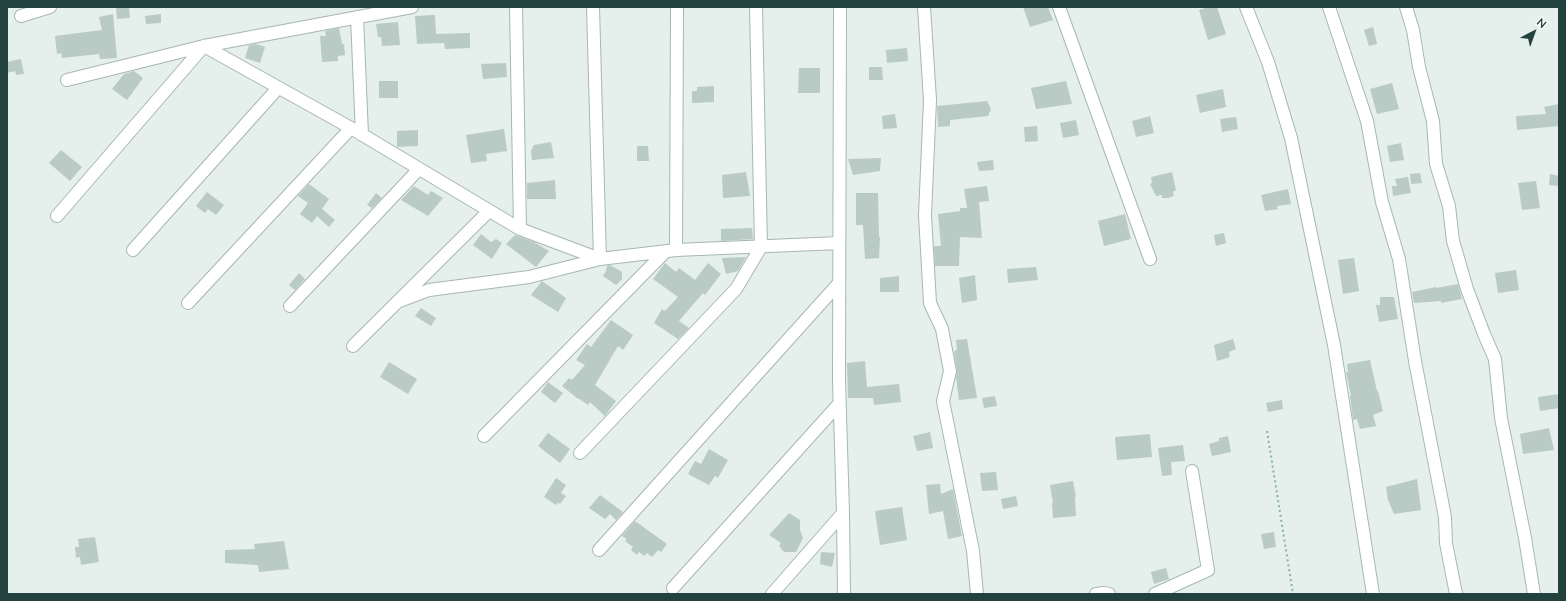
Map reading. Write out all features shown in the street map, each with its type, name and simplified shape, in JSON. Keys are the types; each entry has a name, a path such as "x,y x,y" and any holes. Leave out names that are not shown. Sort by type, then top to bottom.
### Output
{"street":[{"path":"21,16 50,7"},
{"path":"67,80 204,46 412,7"},
{"path":"516,7 520,229"},
{"path":"593,7 600,259"},
{"path":"484,436 670,251 678,7"},
{"path":"580,453 736,289 761,247 756,7"},
{"path":"840,7 839,404 844,594"},
{"path":"924,7 930,100 925,215 930,303 942,329 950,371 943,401 973,551 977,594"},
{"path":"1059,7 1150,259"},
{"path":"1246,7 1268,62 1291,138 1334,345 1373,594"},
{"path":"1329,7 1367,121 1382,202 1399,259 1415,361 1445,517 1446,543 1456,594"},
{"path":"1406,7 1413,30 1419,67 1432,121 1436,164 1449,206 1453,241 1484,334 1495,359 1501,418 1526,538 1534,594"},
{"path":"357,17 362,135"},
{"path":"204,46 351,128 520,229 600,259"},
{"path":"57,216 204,46"},
{"path":"134,250 278,88"},
{"path":"188,303 351,128"},
{"path":"290,306 419,169"},
{"path":"353,346 489,211"},
{"path":"398,302 429,290 529,277 600,259 670,251 840,243"},
{"path":"599,550 839,284"},
{"path":"673,588 839,404"},
{"path":"1155,594 1208,570 1192,471"},
{"path":"772,594 842,513"},
{"path":"1096,594 1109,594"}],"path":[{"path":"1268,431 1293,594"}],"building":[{"path":"116,7 129,7 130,18 117,19"},
{"path":"1023,7 1048,7 1053,20 1030,27"},
{"path":"1209,7 1217,7 1226,34 1208,40 1199,10"},
{"path":"113,14 117,58 100,59 99,54 62,58 61,53 57,54 55,36 102,30 99,17"},
{"path":"161,14 161,23 146,24 145,16"},
{"path":"435,15 436,34 470,33 470,48 445,49 444,43 417,44 415,16"},
{"path":"398,22 400,45 382,46 381,37 378,37 376,24"},
{"path":"1373,27 1377,44 1369,46 1364,30"},
{"path":"339,28 342,44 344,44 345,55 338,56 338,61 322,62 320,36 326,36 325,31"},
{"path":"256,44 265,47 260,63 245,58 249,45"},
{"path":"907,48 908,61 887,63 886,50"},
{"path":"21,59 24,74 16,75 15,71 7,73 7,62"},
{"path":"506,63 507,77 483,79 481,64"},
{"path":"869,67 882,67 883,80 869,80"},
{"path":"799,68 820,68 820,93 798,93"},
{"path":"134,71 143,78 127,100 112,89 124,74"},
{"path":"379,81 398,81 398,98 379,98"},
{"path":"1066,81 1072,104 1036,109 1031,88"},
{"path":"1392,83 1399,109 1377,114 1370,89"},
{"path":"714,86 714,102 692,103 692,91 697,91 697,87"},
{"path":"1223,89 1226,107 1200,113 1196,95"},
{"path":"987,101 991,109 988,116 950,120 950,126 938,127 937,106"},
{"path":"1559,104 1559,126 1517,130 1516,116 1546,114 1544,107"},
{"path":"895,114 897,128 883,129 882,116"},
{"path":"1150,116 1154,133 1136,137 1132,121"},
{"path":"1236,117 1238,129 1222,132 1220,119"},
{"path":"1076,120 1079,135 1063,138 1060,123"},
{"path":"1037,126 1038,141 1025,142 1024,127"},
{"path":"504,129 507,151 486,154 487,161 471,163 466,135"},
{"path":"418,130 418,146 397,147 397,131"},
{"path":"551,142 554,158 532,160 531,151 534,145"},
{"path":"1401,143 1404,160 1390,162 1387,146"},
{"path":"637,146 648,146 649,161 637,161"},
{"path":"61,150 82,167 70,181 49,163"},
{"path":"881,158 880,171 853,175 848,159"},
{"path":"993,160 994,170 979,171 977,162"},
{"path":"746,172 750,196 723,198 722,175"},
{"path":"1172,172 1176,190 1173,192 1174,196 1162,198 1162,195 1156,196 1150,184 1152,183 1151,177"},
{"path":"1420,173 1422,183 1411,184 1410,174"},
{"path":"1550,174 1559,176 1558,186 1549,185"},
{"path":"1408,177 1411,193 1393,196 1392,186 1397,186 1395,179"},
{"path":"555,180 556,199 527,199 527,183"},
{"path":"1536,181 1540,208 1522,210 1518,183"},
{"path":"309,184 329,199 322,209 335,220 329,227 317,216 312,223 300,214 308,203 298,196"},
{"path":"414,186 428,195 431,191 443,198 428,216 401,200"},
{"path":"987,186 989,201 979,202 982,238 960,237 959,266 935,266 934,246 941,246 938,214 960,211 960,208 967,208 964,189"},
{"path":"1288,189 1291,204 1277,206 1278,209 1265,211 1261,195"},
{"path":"207,192 224,205 216,215 208,209 205,213 196,206"},
{"path":"376,193 382,198 372,208 367,205"},
{"path":"856,193 878,193 880,237 879,258 865,259 863,225 856,225"},
{"path":"1125,214 1131,239 1104,246 1098,221"},
{"path":"752,228 753,239 721,241 721,229"},
{"path":"1224,233 1226,243 1216,246 1214,235"},
{"path":"481,234 491,242 496,239 502,243 492,259 473,245"},
{"path":"515,235 534,242 549,251 536,267 506,244"},
{"path":"746,257 738,271 726,274 722,258"},
{"path":"1354,258 1359,291 1343,294 1338,260"},
{"path":"665,263 676,272 679,268 695,280 708,263 721,274 705,295 703,293 679,321 689,328 678,339 654,323 662,309 665,311 678,297 653,279"},
{"path":"610,265 622,272 622,279 616,285 603,276 607,266"},
{"path":"1036,267 1038,280 1008,283 1007,269"},
{"path":"1516,270 1519,290 1498,293 1495,273"},
{"path":"299,273 305,279 295,290 289,285"},
{"path":"975,275 977,300 962,303 959,278"},
{"path":"899,276 899,292 880,292 880,278"},
{"path":"542,281 566,298 558,312 531,295"},
{"path":"1458,284 1462,299 1441,303 1441,301 1414,303 1412,292"},
{"path":"1380,297 1394,297 1398,319 1379,322 1376,305 1380,305"},
{"path":"421,308 436,318 431,326 415,316"},
{"path":"611,320 633,335 623,350 618,346 595,385 616,401 605,416 590,402 588,405 562,386 569,378 572,380 585,365 576,360 587,344 591,347"},
{"path":"967,339 977,398 959,400 954,352 957,349 956,340"},
{"path":"1233,339 1236,349 1229,352 1230,357 1217,361 1214,345"},
{"path":"1370,360 1383,411 1373,415 1376,426 1360,429 1357,419 1353,420 1351,396 1346,372 1348,372 1347,364"},
{"path":"865,361 867,387 899,384 901,402 874,405 873,398 848,398 847,363"},
{"path":"389,362 417,379 408,394 380,377"},
{"path":"548,382 563,393 555,403 541,392"},
{"path":"1559,394 1559,408 1540,411 1538,397"},
{"path":"995,396 997,406 984,408 982,398"},
{"path":"1282,400 1283,409 1268,412 1266,403"},
{"path":"1549,428 1554,450 1523,454 1520,434"},
{"path":"930,432 933,448 917,451 913,436"},
{"path":"548,433 570,449 560,463 538,446"},
{"path":"1150,434 1152,457 1117,460 1115,437"},
{"path":"1228,436 1231,452 1212,456 1209,444 1219,441 1219,438"},
{"path":"1183,445 1185,461 1171,462 1172,475 1162,476 1158,448"},
{"path":"709,449 728,460 718,478 715,476 709,485 688,474 695,461 701,464"},
{"path":"996,472 998,490 982,491 980,473"},
{"path":"556,478 566,485 561,493 566,496 560,504 558,502 556,505 544,497"},
{"path":"1417,479 1421,510 1394,514 1388,500 1386,487"},
{"path":"1073,481 1076,497 1076,516 1053,518 1053,503 1050,485"},
{"path":"940,484 941,494 953,489 962,536 948,539 943,511 929,514 926,485"},
{"path":"600,495 623,512 616,520 610,514 605,519 589,508"},
{"path":"1016,496 1018,506 1003,509 1001,499"},
{"path":"902,507 907,540 880,545 875,511"},
{"path":"789,513 800,520 800,530 803,538 796,552 784,552 779,546 781,543 769,535"},
{"path":"635,521 667,544 661,552 658,550 652,557 647,553 644,556 639,552 637,555 631,550 633,547 625,541 627,539 622,536"},
{"path":"1274,532 1276,547 1264,549 1261,534"},
{"path":"95,537 99,562 81,565 80,557 76,558 75,547 79,547 78,539"},
{"path":"284,541 289,569 259,572 258,565 225,563 225,550 255,549 254,544"},
{"path":"821,552 835,553 832,567 820,564"},
{"path":"1166,568 1169,579 1154,584 1151,572"}]}
